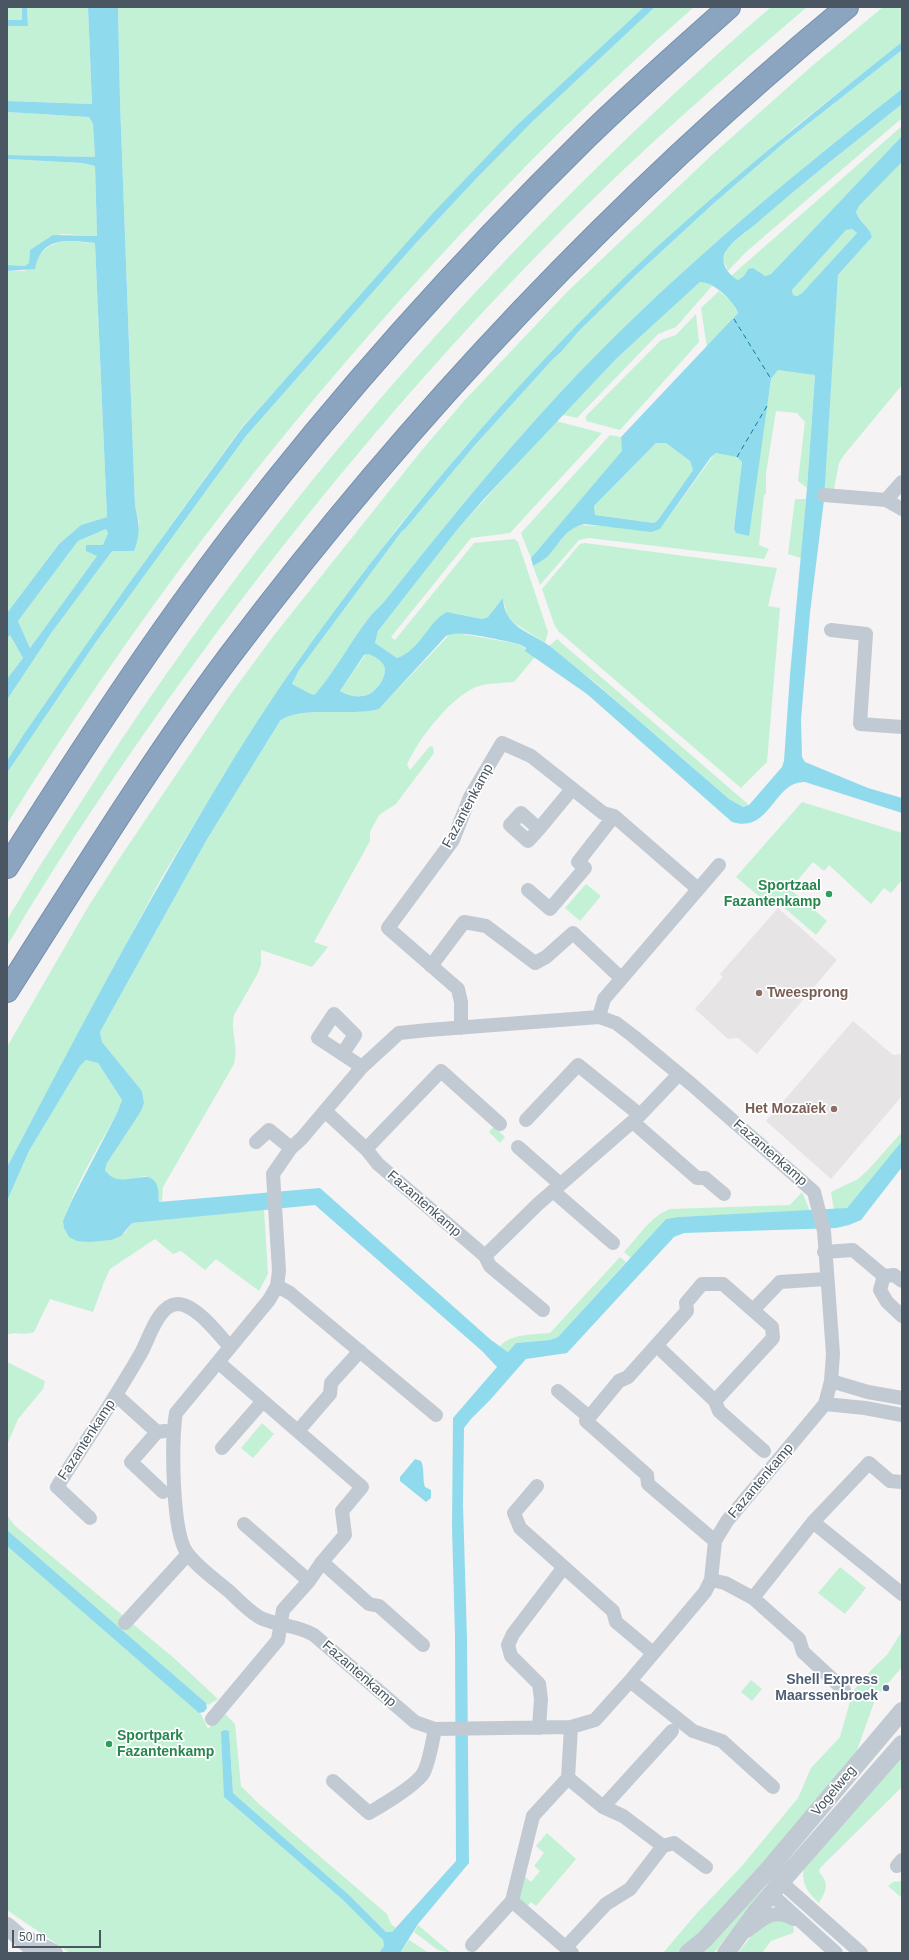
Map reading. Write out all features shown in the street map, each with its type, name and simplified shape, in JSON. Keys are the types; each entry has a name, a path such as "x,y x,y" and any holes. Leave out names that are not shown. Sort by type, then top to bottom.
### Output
{"highway":[{"path":"7,867 93,732 182,604 238,529 337,407 480,246 643,84 729,7"},
{"path":"7,991 110,830 184,719 298,567 380,467 495,337 604,225 760,80 847,7"}],"street":[{"path":"886,500 902,482"},
{"path":"824,495 886,500 902,509"},
{"path":"830,630 866,634 860,724 902,727"},
{"name":"Fazantenkamp","path":"461,1028 461,1002 458,988 430,966 388,928 453,840 470,797 502,744 531,756 602,813 614,816 698,889"},
{"path":"539,829 572,789"},
{"path":"528,890 550,909 585,868 578,862 614,816"},
{"path":"599,1017 604,999 719,865"},
{"path":"430,966 464,922 486,926 535,963 546,957 573,933 621,978"},
{"name":"Fazantenkamp","path":"599,1017 616,1023 679,1074 814,1192 819,1205 824,1231 824,1252 833,1354 831,1381 824,1404 727,1521 715,1541 711,1580 705,1592 630,1682 595,1720 571,1727 434,1729 415,1722 314,1636 302,1628 262,1619 201,1568 188,1554 181,1542 177,1527 173,1430 176,1413 269,1300 277,1286 279,1271 273,1174 291,1148 362,1067 399,1034 461,1028 599,1017"},
{"path":"344,1053 362,1067"},
{"path":"526,1120 578,1065 697,1178 705,1178 724,1194"},
{"path":"366,1149 441,1071 500,1124"},
{"path":"485,1256 557,1187 636,1119 679,1074"},
{"name":"Fazantenkamp","path":"325,1111 366,1149 378,1164 485,1256 490,1266 543,1310"},
{"path":"256,1142 269,1130 291,1148"},
{"path":"518,1147 613,1243"},
{"path":"824,1252 853,1250 884,1276 894,1275 902,1282"},
{"path":"884,1276 880,1290 887,1302 902,1316"},
{"path":"753,1310 780,1282 826,1279"},
{"path":"715,1541 648,1484 647,1475 586,1421 619,1381 628,1377 687,1310 686,1303 702,1284 723,1284 772,1327 773,1338 716,1401"},
{"path":"277,1286 290,1293 436,1415"},
{"name":"Fazantenkamp","path":"90,1518 57,1487 142,1352 152,1327 167,1308 177,1304 186,1306 207,1321 230,1347"},
{"name":"Fazantenkamp","path":"656,1346 716,1401 719,1411 764,1451"},
{"path":"298,1431 330,1394 331,1382 360,1351"},
{"path":"212,1719 278,1640 283,1610 309,1581 322,1562 345,1535 342,1511 362,1487 218,1362"},
{"path":"831,1381 868,1392 902,1398"},
{"path":"558,1391 589,1417"},
{"name":"Fazantenkamp","path":"116,1395 157,1432"},
{"path":"222,1448 263,1401"},
{"path":"824,1404 865,1408 902,1415"},
{"path":"163,1492 131,1462 157,1432 173,1430"},
{"path":"753,1598 813,1522 869,1463 890,1481 902,1482"},
{"path":"537,1486 514,1512 520,1528 613,1611 616,1622 653,1653"},
{"path":"813,1522 902,1594"},
{"path":"244,1524 309,1581"},
{"path":"125,1623 188,1554"},
{"path":"322,1562 369,1604 379,1606 423,1645"},
{"path":"539,1728 541,1699 538,1684 511,1656 508,1645 513,1634 564,1567"},
{"path":"711,1580 724,1583 753,1598 799,1639 803,1652 844,1690"},
{"path":"630,1682 693,1731 722,1741 773,1787"},
{"name":"Vogelweg","path":"726,1953 739,1937 769,1882 902,1711"},
{"path":"472,1945 512,1901 533,1816 568,1778 571,1727"},
{"path":"333,1781 369,1813 393,1799 423,1773 430,1751 434,1729"},
{"path":"603,1807 672,1731"},
{"name":"Vogelweg","path":"688,1953 769,1882 902,1744"},
{"path":"568,1778 603,1807 623,1816 663,1846"},
{"path":"512,1901 569,1950 606,1904 630,1889 663,1846 674,1843 706,1868"},
{"path":"769,1882 803,1924 836,1953"},
{"path":"769,1882 861,1953"},
{"path":"739,1937 765,1917 775,1914 788,1916 803,1924"},
{"path":"7,1926 22,1937 38,1953"},
{"path":"22,1937 54,1953"}],"shaded area":[{"name":"Tweesprong","path":"778,908 837,960 757,1054 738,1038 728,1039 695,1009 723,977 720,974"},
{"name":"Het Mozaïek","path":"853,1021 893,1055 902,1054 902,1096 831,1179 766,1121"}],"green space":[{"path":"7,7 22,7 22,20 7,20"},
{"path":"27,7 88,7 92,104 7,101 7,26 28,26"},
{"path":"118,7 644,7 516,126 242,427 127,586 7,761 7,700 52,632 112,550 134,551 139,523 135,506 120,101"},
{"path":"655,7 694,7 625,69 494,199 430,267 315,399 259,466 205,535 153,606 54,750 7,824 7,773 96,642 246,436 416,243 474,181 532,122"},
{"path":"771,7 807,7 715,86 625,168 567,225 468,328 420,381 327,491 239,603 146,730 98,801 7,946 6,927 8,918 85,796 158,687 234,580 315,477 400,377 488,279 579,185 673,95"},
{"path":"883,7 902,7 902,42 796,126 625,278 465,447 398,527 294,667 224,775 162,877 7,1167 7,1047 88,907 119,859 230,695 275,634 422,450 464,401 567,292 713,154 812,66"},
{"path":"902,50 902,89 767,198 680,274 638,314 557,396 492,470 386,600 368,619 317,692 314,695 292,684 299,670 402,531 475,445 579,331 637,274 713,204 785,142"},
{"path":"902,104 902,118 746,252 728,271 723,259 728,247 771,210"},
{"path":"7,112 89,117 93,124 95,157 7,155"},
{"path":"902,126 902,136 771,274 765,276 748,269 744,276 738,280 731,276"},
{"path":"7,159 82,163 95,166 97,236 61,234 30,250 29,263 25,266 7,265"},
{"path":"902,162 902,385 844,455 839,463 834,489 824,490 838,275 872,237 869,230 857,215 856,212 859,206"},
{"path":"852,229 857,233 802,293 797,296 793,295 792,290 846,230"},
{"path":"67,241 95,243 107,517 81,525 59,544 7,613 7,271 25,271 47,248"},
{"path":"700,282 706,282 712,286 676,327 658,334 577,418 563,415 617,358"},
{"path":"719,291 732,302 738,313 707,348 701,308"},
{"path":"696,314 699,342 620,430 586,421 586,416 661,340 676,335"},
{"path":"778,370 815,374 807,488 798,481 805,422 797,413 776,411 766,473 766,494 764,495 759,545 769,549 764,559 589,538 579,540 540,585 533,566 546,557 572,528 580,525 660,529 716,452 737,457 742,462 734,529 767,406 771,379"},
{"path":"556,421 602,433 510,533 471,538 391,637 395,640 474,543 514,539 518,542 548,632 545,643 508,619 503,599 488,617 482,619 453,613 442,615 416,646 404,655 397,658 375,643 378,631 457,530"},
{"path":"610,435 621,437 623,451 531,558 521,533"},
{"path":"656,443 666,443 690,461 693,470 658,520 654,523 595,515 594,506"},
{"path":"795,499 806,499 801,558 788,554"},
{"path":"106,529 108,532 106,541 97,556 30,648 18,621 78,541"},
{"path":"585,543 777,568 768,606 780,608 767,762 741,788 558,631 554,624 542,589 580,544"},
{"path":"450,634 462,634 519,644 535,657 514,682 494,683 471,689 449,706 428,730 407,765 410,770 430,746 433,747 434,753 396,804 379,815 370,832 370,841 314,942 328,947 312,967 261,950 261,964 258,973 234,1015 233,1027 236,1051 234,1064 163,1187 162,1201 159,1202 156,1186 145,1176 124,1180 114,1178 109,1175 105,1170 107,1163 144,1103 142,1091 102,1042 100,1032 206,841 280,721 288,716 313,712 356,712 379,709"},
{"path":"10,635 23,658 7,679 7,639"},
{"path":"557,639 749,805 743,807 729,799 597,684 549,646"},
{"path":"369,653 379,660 384,667 384,676 379,686 371,693 363,696 353,696 340,691 365,655"},
{"path":"802,802 902,833 902,880 891,893 884,888 871,904 829,865 824,871 813,862 790,889 827,921 816,935 773,898 769,903 767,903 736,877"},
{"path":"586,884 601,896 580,921 565,908"},
{"path":"86,1060 98,1063 122,1100 117,1113 76,1189 69,1205 64,1228 125,1233 132,1223 264,1209 268,1274 259,1291 216,1259 205,1270 181,1251 173,1254 155,1239 110,1269 93,1312 50,1299 34,1332 27,1334 14,1333 7,1335 7,1201 29,1151 80,1066"},
{"path":"494,1126 505,1137 500,1143 489,1132"},
{"path":"902,1132 902,1141 847,1208 834,1210 831,1192 858,1179"},
{"path":"802,1192 810,1211 678,1217 666,1219 631,1258 624,1252 651,1222 663,1212 670,1209 790,1205"},
{"path":"620,1257 626,1262 558,1337 550,1340 516,1343 508,1352 500,1346 510,1339 517,1337 550,1333"},
{"path":"7,1362 45,1381 43,1389 18,1419 7,1445"},
{"path":"262,1423 274,1434 253,1458 241,1448"},
{"path":"7,1515 14,1525 175,1659 218,1699 208,1705 7,1530"},
{"name":"Sportpark Fazantenkamp","path":"7,1546 201,1714 208,1729 223,1712 235,1724 241,1786 259,1804 387,1914 391,1924 396,1928 392,1932 386,1932 348,1894 233,1793 229,1731 224,1797 343,1900 383,1940 384,1946 379,1953 70,1953 7,1910"},
{"path":"840,1567 866,1588 845,1614 818,1593"},
{"path":"902,1631 902,1667 876,1697 856,1753 764,1862 709,1923 678,1953 663,1953 697,1913 741,1867 798,1798 811,1768 840,1737 853,1691 873,1668 887,1655"},
{"path":"751,1680 762,1689 752,1701 741,1692"},
{"path":"902,1754 902,1787 820,1868 819,1872 825,1880 826,1888 819,1903 806,1887 803,1878 804,1866"},
{"path":"547,1833 576,1859 536,1906 531,1902 526,1907 518,1901 524,1876 531,1882 540,1871 534,1866 544,1853 536,1846"},
{"path":"902,1881 902,1898 888,1886 893,1882"},
{"path":"763,1889 714,1953 698,1953"},
{"path":"764,1920 792,1920 794,1929 793,1933 771,1941 762,1953 738,1953"},
{"path":"418,1925 451,1953 438,1950 414,1932"},
{"path":"409,1940 429,1953 400,1953"}],"water":[{"path":"22,7 27,7 28,26 7,26 7,20 22,20"},
{"path":"88,7 118,7 120,101 135,506 138,534 134,551 112,551 52,632 7,700 7,679 23,658 10,635 7,639 7,613 59,544 81,525 107,517 95,243 75,241 57,242 50,245 43,251 38,258 35,269 7,271 7,265 25,266 29,263 30,250 53,235 97,236 95,166 82,163 7,159 7,155 95,157 93,124 89,117 7,112 7,101 92,104","holes":["106,529 108,533 103,545 86,545 86,551 97,556 30,648 18,621 78,541"]},
{"path":"644,7 655,7 532,122 474,181 416,243 246,436 96,642 7,773 7,761 24,734 127,586 242,428 433,213 516,126"},
{"path":"902,42 902,50 785,142 713,204 637,274 579,331 475,445 402,531 299,670 292,684 314,695 317,692 368,619 386,600 492,470 557,396 638,314 680,274 767,198 902,89 902,104 735,240 725,253 724,261 726,269 738,280 744,276 748,269 753,268 765,276 771,274 902,136 902,162 859,206 856,212 859,219 871,233 872,237 838,275 824,500 810,613 801,720 802,757 805,762 868,788 902,798 902,813 805,782 794,784 786,790 764,814 755,821 745,824 732,822 587,694 525,651 526,648 519,644 481,636 452,634 446,636 379,709 355,712 313,712 289,716 280,721 206,841 100,1032 102,1042 142,1091 144,1103 141,1111 107,1163 105,1170 112,1177 127,1179 143,1177 155,1181 158,1189 159,1202 320,1188 491,1340 508,1352 516,1343 550,1340 558,1337 666,1219 678,1217 847,1208 902,1141 902,1167 861,1220 836,1228 684,1233 674,1237 567,1353 526,1359 464,1428 463,1505 467,1639 469,1863 418,1924 400,1953 379,1953 384,1946 383,1940 343,1900 224,1797 221,1732 224,1730 229,1731 233,1793 348,1894 386,1932 392,1932 456,1861 455,1636 452,1527 453,1418 497,1367 482,1351 315,1205 132,1223 121,1236 111,1240 89,1242 77,1241 69,1237 64,1228 63,1221 71,1202 117,1113 122,1100 98,1063 86,1060 80,1066 29,1151 7,1201 7,1167 128,941 215,790 282,684 331,615 409,514 535,369 624,278 725,186","holes":["852,229 857,233 802,293 797,296 793,295 792,290 846,230","700,282 711,285 723,293 736,308 738,313 621,437 622,451 531,558 533,566 547,557 563,537 578,526 585,524 651,532 660,529 711,457 716,453 737,457 742,462 734,529 736,533 749,536 771,379 778,370 815,375 784,761 782,767 749,805 743,807 729,799 619,703 551,647 513,623 508,616 503,598 488,617 482,619 447,612 435,621 412,649 397,658 375,643 378,631 457,530 483,500 617,358","656,443 666,443 690,461 693,470 658,520 654,523 595,515 594,506","369,654 381,662 384,667 384,676 379,686 371,693 363,696 353,696 340,691 364,655"]},
{"path":"415,1459 421,1461 425,1487 431,1490 431,1498 426,1502 400,1481 400,1477"},
{"path":"7,1530 206,1703 207,1708 204,1712 199,1713 7,1546"}],"ferry route":[{"path":"734,319 771,379"},
{"path":"737,457 767,406"}],"place":[{"name":"Sportzaal Fazantenkamp","path":"829,894"},
{"name":"Tweesprong","path":"759,993"},
{"name":"Het Mozaïek","path":"834,1109"},
{"name":"Shell Express Maarssenbroek","path":"886,1688"},
{"name":"Sportpark Fazantenkamp","path":"109,1744"}]}
